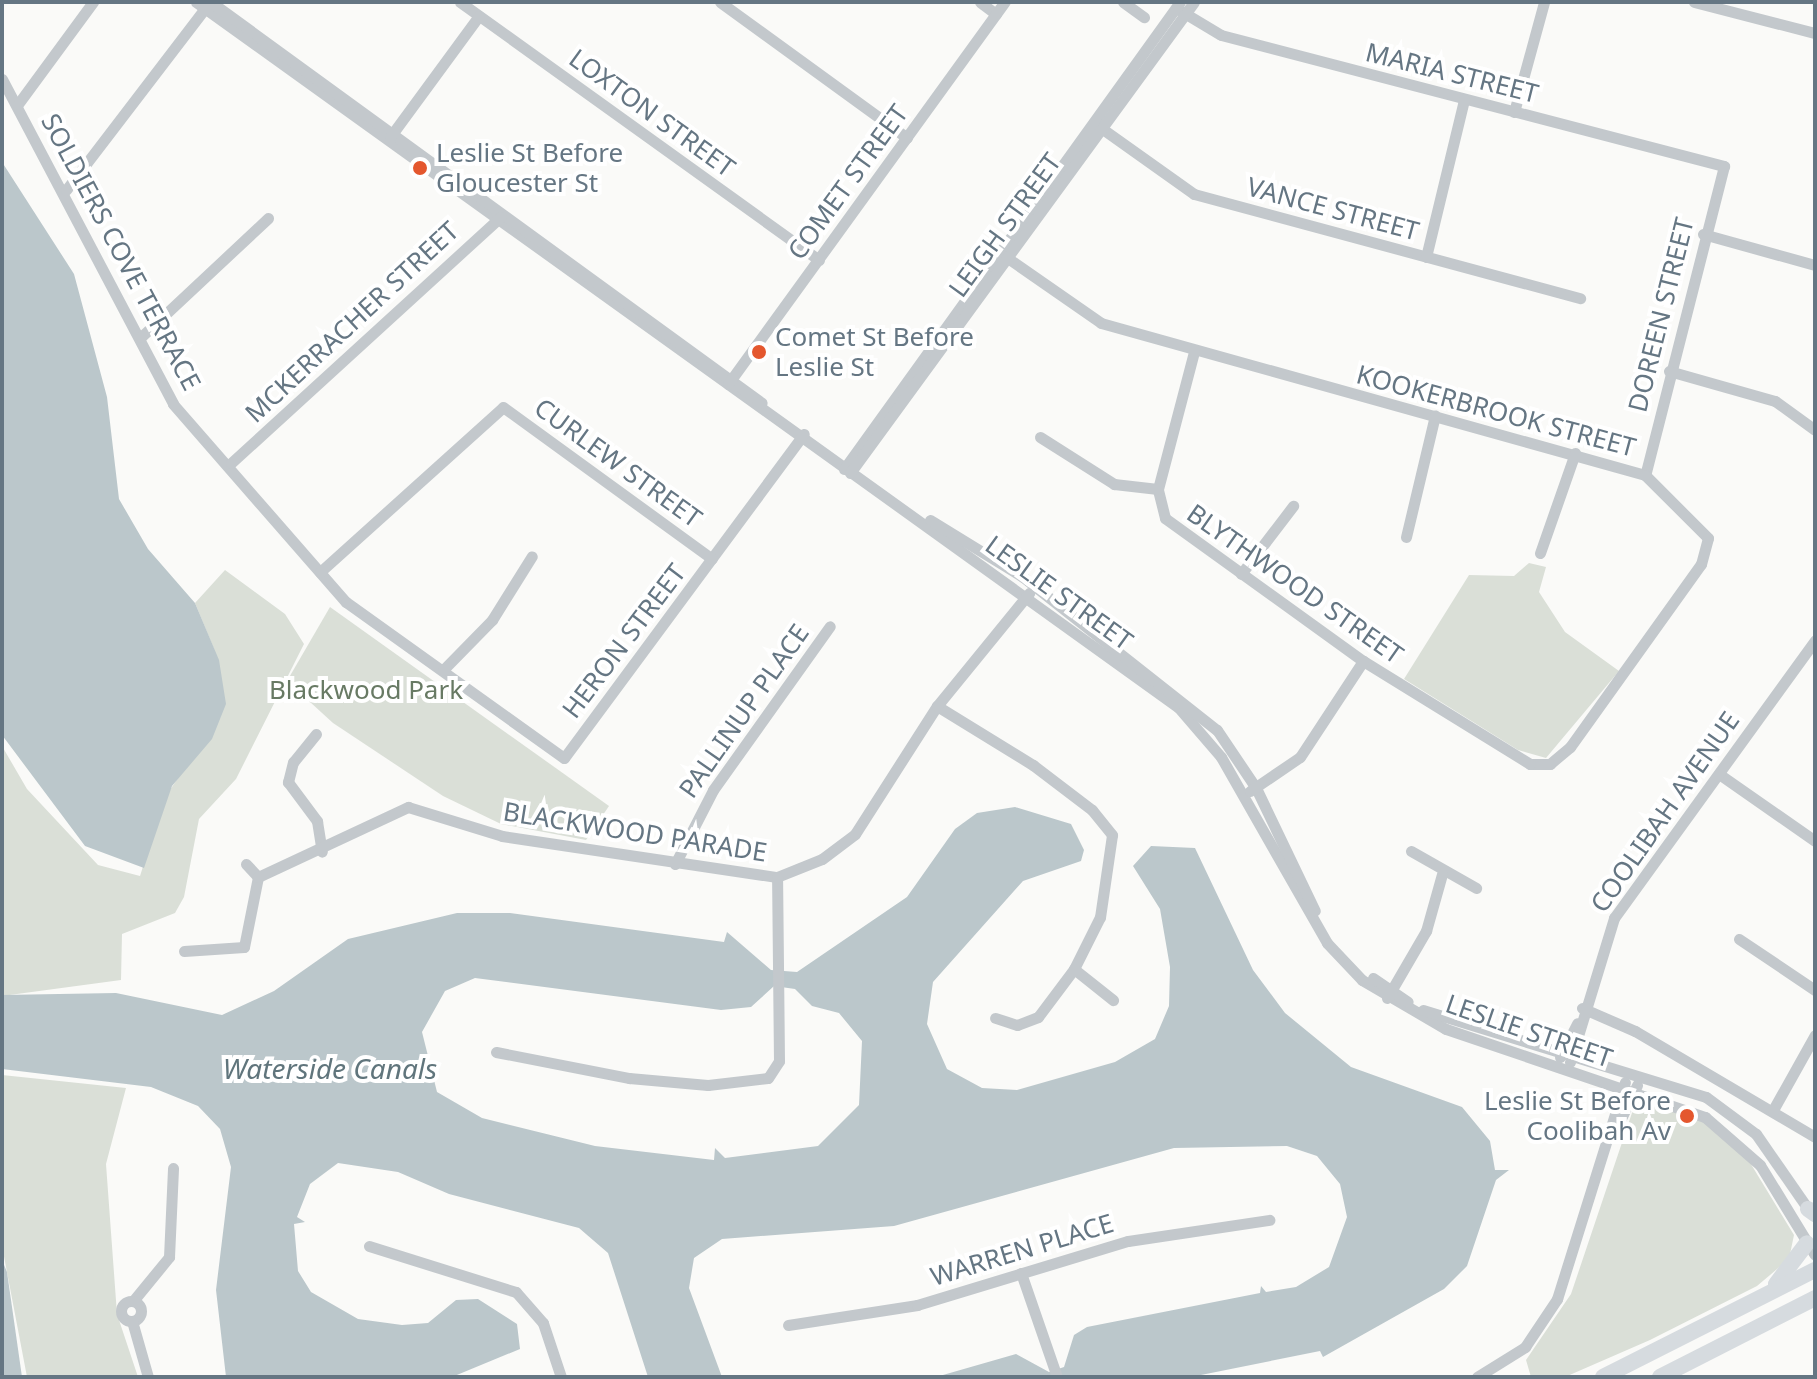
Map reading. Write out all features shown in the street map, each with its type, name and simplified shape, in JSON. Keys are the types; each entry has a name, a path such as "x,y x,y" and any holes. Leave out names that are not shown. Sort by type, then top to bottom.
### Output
{"highway":[{"path":"1764,1297 1811,1249"},
{"path":"1603,1377 1815,1270"},
{"path":"1660,1377 1814,1300"}],"street":[{"path":"18,104 93,2"},
{"name":"LOXTON STREET","path":"460,2 819,260"},
{"path":"720,2 907,138"},
{"path":"980,2 996,14"},
{"name":"COMET STREET","path":"729,383 1005,2"},
{"path":"1123,2 1144,17"},
{"name":"LEIGH STREET","path":"849,468 1180,9 1194,2"},
{"path":"1514,112 1544,2"},
{"path":"1694,2 1815,33"},
{"path":"66,190 205,4"},
{"name":"LESLIE STREET","path":"205,4 802,436 1027,589 1217,730 1256,788 1326,929 1388,995"},
{"name":"MARIA STREET","path":"1180,9 1221,35 1724,166"},
{"path":"390,137 479,16"},
{"name":"SOLDIERS COVE TERRACE","path":"2,79 66,190 173,404 231,463 346,602 564,758"},
{"path":"1426,257 1464,100"},
{"name":"VANCE STREET","path":"1098,125 1194,194 1580,298"},
{"name":"DOREEN STREET","path":"1645,475 1703,234 1724,166"},
{"name":"MCKERRACHER STREET","path":"231,463 500,217"},
{"path":"141,337 268,218"},
{"path":"1703,234 1815,265"},
{"name":"KOOKERBROOK STREET","path":"1003,256 1101,323 1194,352 1575,453 1645,475 1708,538 1701,564 1570,747 1550,764"},
{"name":"BLYTHWOOD STREET","path":"1194,352 1158,489 1165,518 1363,661 1519,759 1550,764"},
{"path":"1669,371 1775,401 1815,430"},
{"name":"CURLEW STREET","path":"320,572 503,407 712,559"},
{"path":"1406,537 1435,415"},
{"name":"HERON STREET","path":"564,758 802,436"},
{"path":"1040,437 1114,484 1158,489"},
{"path":"1540,553 1575,453"},
{"path":"1241,574 1293,506"},
{"path":"443,670 492,620 532,556"},
{"name":"LESLIE STREET","path":"1027,589 1178,707 1243,795 1327,943 1388,995 1446,1029 1565,1060 1631,1082 1685,1106 1737,1140 1811,1249"},
{"name":"BLACKWOOD PARADE","path":"258,877 322,852 408,807 502,836 777,877 855,834 937,706 1027,589"},
{"name":"PALLINUP PLACE","path":"675,864 718,781 830,626"},
{"name":"COOLIBAH AVENUE","path":"1565,1060 1614,918 1815,640"},
{"path":"1243,795 1300,757 1363,661"},
{"path":"937,706 1033,765 1092,810 1112,835 1100,917 1074,969 1038,1017 1017,1025 995,1018"},
{"path":"316,734 293,762 288,782 317,821 322,852"},
{"path":"1719,774 1815,841"},
{"path":"1411,851 1442,874 1476,888"},
{"path":"184,951 244,947 258,877 246,864"},
{"path":"1388,995 1426,931 1442,874"},
{"path":"496,1052 629,1078 761,1082 779,1061 781,942 777,877"},
{"path":"1739,939 1815,990"},
{"path":"1074,969 1113,1000"},
{"path":"1582,1008 1773,1110 1815,1137"},
{"path":"1773,1110 1815,1035"},
{"path":"1477,1377 1525,1347 1557,1299 1631,1082"},
{"name":"LESLIE STREET","path":"1631,1082 1694,1091 1741,1121 1813,1214"},
{"path":"148,1377 132,1321 141,1311 133,1301 169,1257 173,1168"},
{"name":"WARREN PLACE","path":"788,1325 917,1305 1128,1241 1269,1220"},
{"path":"369,1246 516,1292 543,1323 561,1377"},
{"path":"1021,1273 1057,1377"}],"green space":[{"path":"1529,563 1546,567 1539,592 1565,632 1619,671 1546,758 1518,750 1404,679 1469,575 1514,576"},
{"path":"225,570 285,614 304,644 236,779 199,819 184,897 175,913 122,934 121,980 2,996 2,746 27,789 98,865 140,876 165,797 221,716 214,649 195,603"},
{"name":"Blackwood Park","path":"330,607 609,806 586,840 501,824 443,796 333,723 287,681"},
{"path":"2,1075 126,1088 106,1164 117,1314 138,1377 27,1377 2,1246"},
{"path":"1637,1098 1704,1120 1743,1151 1794,1235 1789,1259 1757,1286 1650,1340 1565,1377 1531,1377 1526,1360 1571,1294"}],"water":[{"path":"2,162 74,274 107,397 119,499 148,549 195,603 219,660 226,704 212,739 172,786 144,868 85,846 2,735"},
{"name":"Waterside Canals","path":"1015,807 1071,824 1084,850 1081,861 1023,881 933,982 927,1024 947,1069 982,1088 1017,1090 1115,1062 1155,1039 1169,1006 1170,967 1160,909 1133,866 1151,846 1195,848 1253,970 1285,1013 1351,1067 1462,1107 1490,1141 1495,1170 1509,1170 1496,1180 1467,1266 1444,1289 1323,1357 1320,1351 1191,1377 936,1377 1016,1354 1049,1372 1064,1367 1074,1335 1087,1327 1260,1293 1261,1286 1266,1292 1296,1287 1329,1267 1347,1217 1340,1184 1317,1156 1287,1146 1174,1148 894,1226 722,1239 694,1258 689,1288 722,1377 648,1377 608,1253 579,1228 449,1194 398,1172 338,1163 310,1184 297,1217 305,1222 294,1224 298,1271 311,1292 358,1319 402,1325 428,1323 456,1300 478,1299 517,1324 520,1349 452,1377 226,1377 216,1290 231,1167 220,1129 198,1106 151,1087 2,1069 2,995 116,993 222,1015 274,991 348,939 457,913 510,913 724,942 727,932 771,970 797,972 907,897 955,829 977,813","holes":["475,978 721,1010 751,1007 774,986 795,989 812,1006 839,1013 862,1041 859,1105 818,1146 725,1158 715,1148 714,1160 595,1146 482,1118 437,1092 422,1032 445,991"]},
{"path":"2,1260 7,1272 22,1377 2,1377"}],"place":[{"name":"Leslie St Before Gloucester St","path":"420,168"},
{"name":"Comet St Before Leslie St","path":"759,352"},
{"name":"Leslie St Before Coolibah Av","path":"1687,1116"}]}
